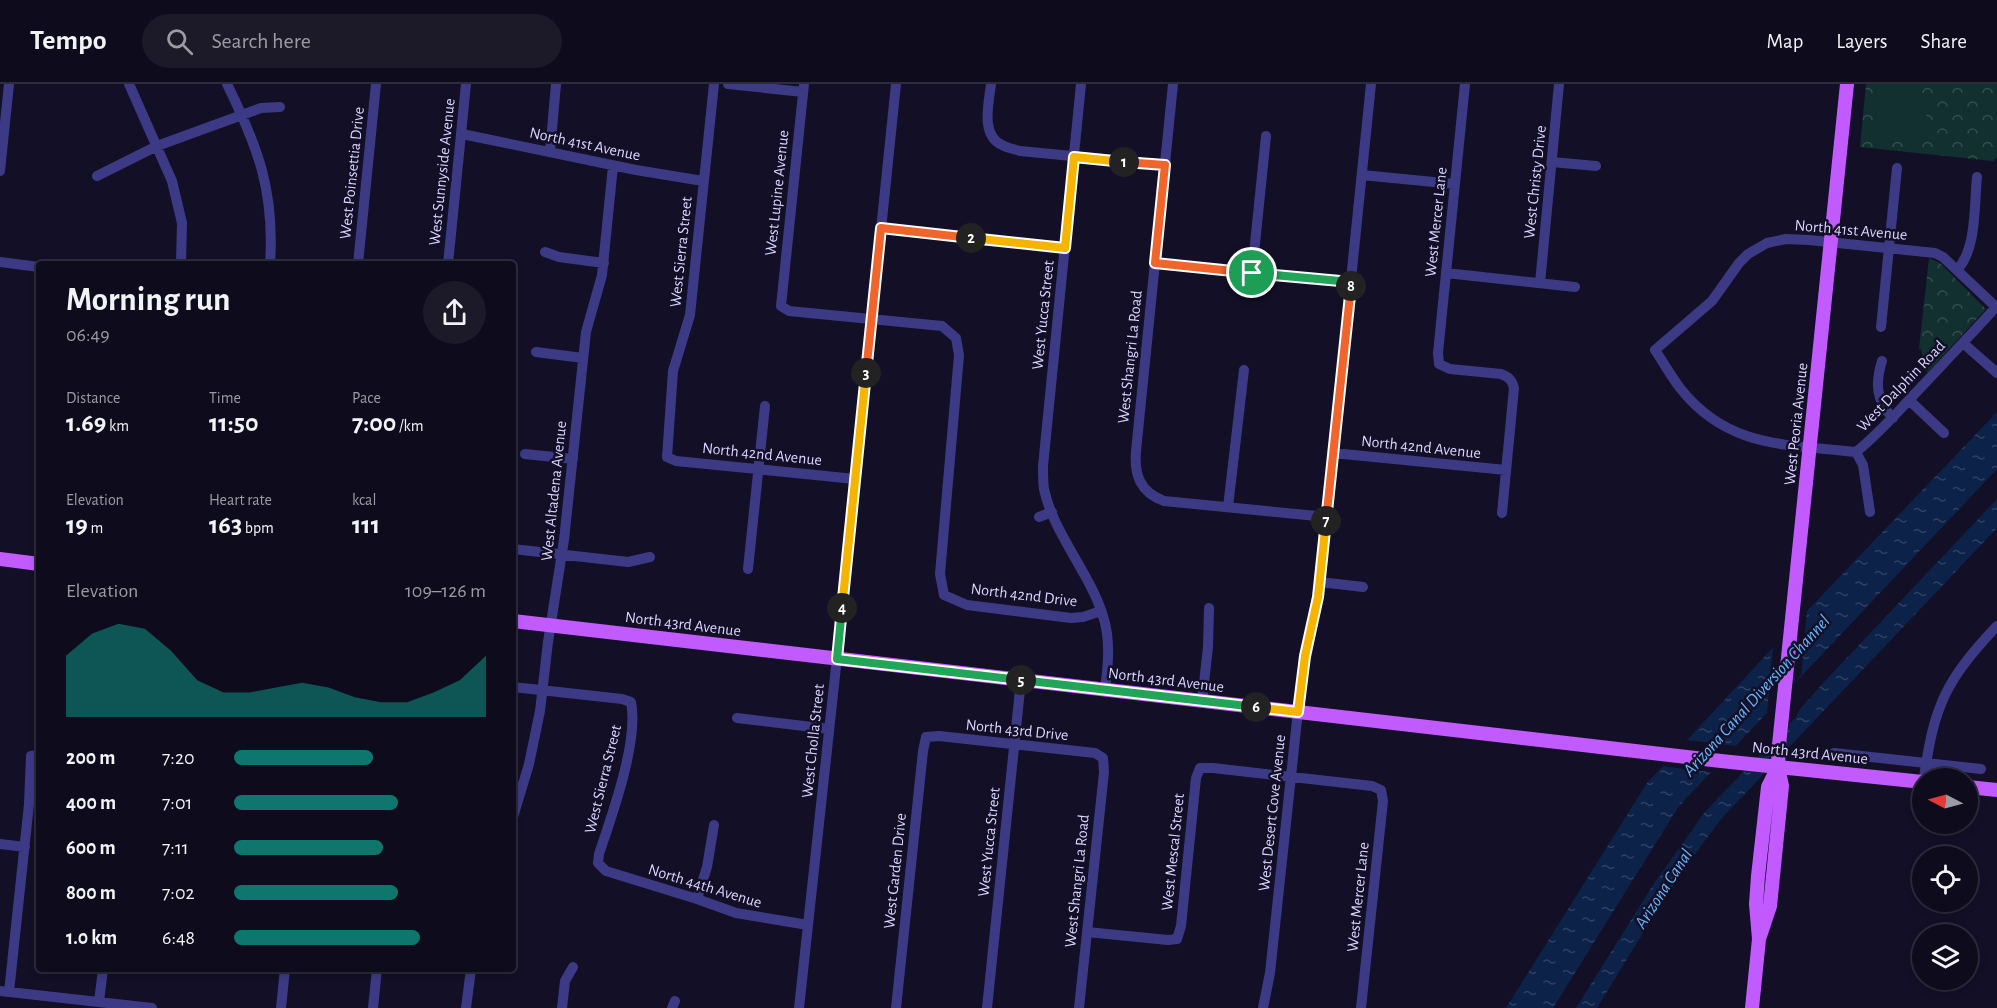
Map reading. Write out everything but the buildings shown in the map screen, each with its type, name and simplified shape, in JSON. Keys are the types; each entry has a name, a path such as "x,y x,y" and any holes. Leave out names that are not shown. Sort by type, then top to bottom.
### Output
{"main road":[{"name":"West Peoria Avenue","path":"1752,1008 1759,939 1756,904 1768,787 1778,767 1847,84"},
{"path":"0,559 36,564"},
{"name":"North 43rd Avenue","path":"516,621 1760,765 1912,779"},
{"path":"1978,788 1997,790"}],"street":[{"path":"0,171 9,84"},
{"path":"129,84 169,171 178,201 182,233 181,261"},
{"path":"227,84 254,141 264,174 270,208 272,242 270,261"},
{"name":"West Poinsettia Drive","path":"358,261 376,84"},
{"name":"West Sunnyside Avenue","path":"448,261 466,84"},
{"path":"550,152 556,84"},
{"name":"West Sierra Street","path":"667,457 673,371 690,315 714,84"},
{"path":"728,84 803,88"},
{"name":"West Cholla Street","path":"799,1008 896,84"},
{"path":"991,84 988,123 993,139 1002,145 1020,151 1165,165"},
{"name":"West Yucca Street","path":"1081,84 1043,455 1044,488 1052,512 1101,611 1107,635 1108,653 1105,690"},
{"name":"West Shangri La Road","path":"1173,84 1135,467 1144,488 1152,496 1164,501 1228,507"},
{"name":"West Desert Cove Avenue","path":"1263,1008 1270,973 1305,656 1316,614 1320,582 1371,84"},
{"name":"West Mercer Lane","path":"1465,84 1438,353 1439,364 1450,369 1502,375 1513,382 1506,470"},
{"name":"West Christy Drive","path":"1540,283 1559,84"},
{"name":"West Lupine Avenue","path":"803,88 781,306 789,311 871,320"},
{"path":"97,176 157,146 265,107 280,107"},
{"name":"North 41st Avenue","path":"462,134 613,166 703,181"},
{"path":"1252,273 1266,136"},
{"path":"1552,162 1596,166"},
{"name":"West Altadena Avenue","path":"516,806 533,746 543,691 563,554 586,332 604,264 613,166"},
{"path":"1881,327 1897,168"},
{"path":"1362,175 1454,184"},
{"path":"1957,270 1968,255 1971,242 1977,177"},
{"path":"881,228 1065,248"},
{"name":"North 41st Avenue","path":"1810,447 1757,441 1730,430 1707,416 1680,388 1655,350 1712,301 1739,263 1757,247 1786,239 1935,253 1997,307"},
{"path":"545,252 559,257 604,264"},
{"path":"0,262 36,267"},
{"path":"1155,263 1351,282"},
{"path":"1446,273 1575,287"},
{"name":"West Dalphin Road","path":"1810,447 1856,452 1893,418 1997,307"},
{"name":"North 42nd Drive","path":"871,320 942,326 957,338 959,355 940,574 944,595 967,605 1071,618 1101,611"},
{"path":"1964,343 1997,373"},
{"path":"536,352 583,358"},
{"path":"1882,361 1877,377 1877,391 1881,402 1893,418"},
{"path":"1244,370 1228,507 1327,517"},
{"path":"1909,400 1944,433"},
{"path":"748,569 765,406"},
{"path":"1856,452 1863,465 1870,512"},
{"name":"North 42nd Avenue","path":"1333,453 1506,470"},
{"path":"525,454 573,459"},
{"name":"North 42nd Avenue","path":"667,457 676,460 855,479"},
{"path":"1502,513 1506,470"},
{"path":"1039,517 1052,512"},
{"path":"516,549 628,562 650,558"},
{"path":"1320,582 1363,586"},
{"path":"1202,701 1208,647 1209,608"},
{"path":"1925,768 1934,720 1950,683 1997,626"},
{"name":"West Yucca Street","path":"987,1008 1021,680"},
{"path":"516,687 543,691"},
{"name":"West Sierra Street","path":"543,691 622,699 631,702 634,716 622,780 598,864"},
{"path":"737,718 829,729"},
{"name":"North 43rd Drive","path":"926,737 939,736 1095,753 1103,758"},
{"name":"West Garden Drive","path":"896,1008 926,737"},
{"name":"North 43rd Avenue","path":"1834,753 1981,769"},
{"path":"36,755 31,756 25,847 5,991 152,1008"},
{"name":"West Shangri La Road","path":"1079,1008 1104,772 1103,758"},
{"name":"West Mescal Street","path":"1087,932 1177,939 1181,926 1196,777 1200,768 1291,777"},
{"name":"West Mercer Lane","path":"1291,777 1372,786 1381,790 1383,801 1361,1008"},
{"path":"697,899 707,867 714,825"},
{"path":"0,844 25,847"},
{"name":"North 44th Avenue","path":"598,864 606,871 736,913 808,925"},
{"path":"562,1008 565,981 573,967"},
{"path":"99,1002 103,972"},
{"path":"281,1008 285,972"},
{"path":"373,1008 377,972"},
{"path":"466,1008 471,972"}],"green space":[{"path":"1866,84 1997,84 1997,157 1993,161 1860,147"},
{"path":"1878,84 1900,88 1917,99 1927,117 1929,139 1878,135 1873,129"},
{"path":"1929,258 1940,263 1986,309 1927,373 1921,349 1919,349"}],"water":[{"name":"Arizona Canal Diversion Channel","path":"1997,412 1997,469 1679,806 1553,1008 1506,1008 1647,783"},
{"name":"Arizona Canal","path":"1997,499 1997,528 1722,818 1672,887 1597,1008 1576,1008 1653,885 1704,813"}],"pier":[{"path":"1807,611 1801,676 1767,713 1773,647"},
{"path":"1686,740 1736,746 1711,772 1661,766"}],"route":[{"path":"1074,157 1165,165 1155,263 1252,273 1351,282 1316,614 1305,656 1298,712 837,659 881,228 1065,248 1074,157"}]}
